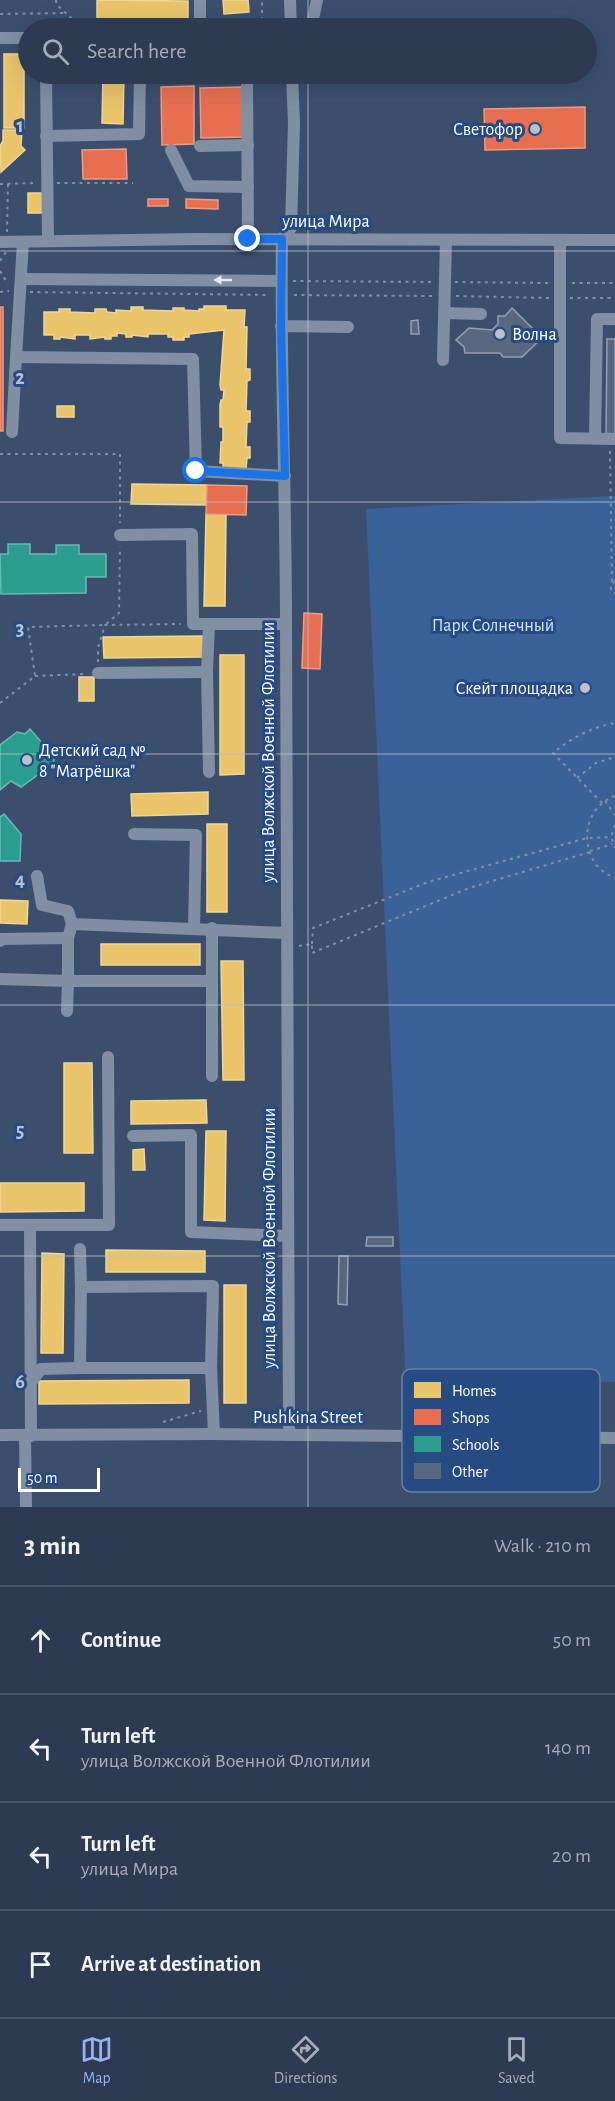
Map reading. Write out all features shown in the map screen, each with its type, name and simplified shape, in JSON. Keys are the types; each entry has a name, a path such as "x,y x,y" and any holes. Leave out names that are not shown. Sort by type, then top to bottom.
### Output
{"street":[{"path":"200,0 200,18"},
{"path":"290,0 291,18"},
{"path":"313,18 317,0"},
{"path":"0,38 18,38"},
{"path":"46,84 48,241"},
{"path":"46,136 139,134 140,84"},
{"path":"247,84 248,239"},
{"name":"улица Волжской Военной Флотилии","path":"289,1435 285,476 281,281 282,239 291,228 294,123 292,84"},
{"path":"200,146 248,145"},
{"path":"171,150 189,186 248,187"},
{"name":"улица Мира","path":"3,242 248,239 615,240"},
{"path":"443,360 446,240"},
{"path":"560,240 560,438 613,439"},
{"path":"12,432 23,242"},
{"path":"20,286 281,281"},
{"path":"444,313 481,314"},
{"path":"595,438 597,319 615,319"},
{"path":"281,326 348,327"},
{"path":"16,357 193,359 196,471 285,476"},
{"path":"120,535 192,534 193,624 286,624"},
{"path":"209,624 207,672 209,772"},
{"path":"98,673 207,672"},
{"path":"134,834 196,835 194,928"},
{"path":"37,876 42,904 68,911 72,924 68,938 67,1011"},
{"path":"72,924 212,928 286,933"},
{"path":"212,928 212,1076"},
{"path":"0,941 0,939 68,938"},
{"path":"0,979 212,981"},
{"path":"0,1225 109,1224 108,1057"},
{"path":"133,1136 191,1135 191,1232 287,1236"},
{"path":"26,1507 31,1382 30,1225"},
{"path":"80,1249 80,1368"},
{"path":"81,1287 213,1286 211,1368 214,1434"},
{"path":"31,1382 41,1369 211,1368"},
{"name":"Pushkina Street","path":"0,1436 214,1434 402,1436"},
{"name":"Pushkina Street","path":"600,1438 615,1438"}],"path":[{"path":"56,0 56,4 71,18"},
{"path":"262,0 262,18"},
{"path":"0,14 65,13"},
{"path":"0,261 6,254 3,242 8,183"},
{"path":"0,184 133,183"},
{"path":"0,271 13,291 0,292"},
{"path":"20,286 281,295 615,298"},
{"path":"613,439 614,582 611,591 615,593"},
{"path":"0,454 120,454 119,614 105,625 98,648 98,673 35,676 0,703"},
{"path":"35,676 28,627 193,624"},
{"path":"615,723 599,726 571,740 553,753 615,815"},
{"path":"578,778 596,763 615,757"},
{"path":"615,796 604,802 590,819 587,838 589,852 594,861 603,872 615,878"},
{"path":"615,825 612,837 615,848"},
{"path":"612,837 587,838 428,882 313,927 312,953 469,888 613,844"},
{"path":"286,948 312,944"},
{"path":"160,1423 197,1414 212,1404"}],"green space":[{"name":"Парк Солнечный","path":"615,496 615,1382 600,1382 600,1369 405,1369 366,509"}],"building: Homes":[{"path":"97,0 188,1 188,18 97,18"},
{"path":"223,0 248,0 249,12 224,14"},
{"path":"4,54 18,54 18,84 24,84 24,128 4,128"},
{"path":"103,84 124,84 123,124 102,123"},
{"path":"3,130 22,130 21,146 25,150 1,172 0,146 3,141"},
{"path":"28,193 42,193 42,213 28,213"},
{"path":"204,306 226,306 226,310 245,310 246,369 250,369 250,380 247,381 246,411 250,411 250,422 247,422 246,447 250,447 250,458 247,458 246,468 223,468 223,463 220,463 221,442 223,442 220,405 224,390 221,390 220,385 224,330 189,334 189,337 184,337 184,340 173,340 173,337 168,337 168,334 126,337 126,334 117,333 117,336 111,336 111,339 105,339 105,337 90,339 90,335 75,335 75,339 60,337 60,339 54,339 54,335 44,335 44,312 59,312 59,309 95,313 95,309 106,309 107,312 116,313 116,310 131,311 131,307 143,307 143,310 173,311 173,308 184,308 184,310 199,311 199,309 204,309"},
{"path":"57,406 74,406 74,417 57,417"},
{"path":"132,484 207,485 206,505 131,504"},
{"path":"206,514 226,515 225,606 204,606"},
{"path":"203,636 203,657 104,658 103,637"},
{"path":"220,655 244,655 244,774 220,775"},
{"path":"79,677 94,677 94,701 79,701"},
{"path":"208,792 208,814 132,816 131,794"},
{"path":"207,824 227,824 227,912 207,912"},
{"path":"0,900 28,901 27,924 0,923"},
{"path":"101,944 200,944 200,965 101,965"},
{"path":"221,961 243,961 244,1080 223,1080"},
{"path":"64,1063 92,1063 93,1153 64,1153"},
{"path":"206,1100 207,1123 131,1124 131,1101"},
{"path":"206,1131 226,1131 225,1221 204,1220"},
{"path":"144,1149 145,1170 133,1170 133,1150"},
{"path":"0,1183 84,1183 84,1211 0,1212"},
{"path":"106,1250 205,1251 205,1272 106,1272"},
{"path":"42,1253 64,1254 63,1353 41,1353"},
{"path":"224,1285 246,1285 246,1403 224,1403"},
{"path":"189,1380 189,1403 39,1404 39,1381"}],"building: Shops":[{"path":"194,86 194,144 162,145 161,87"},
{"path":"243,87 244,137 201,138 200,88"},
{"name":"Светофор","path":"585,107 585,148 485,150 484,109"},
{"path":"126,149 127,179 83,179 82,150"},
{"path":"148,199 168,199 168,206 148,206"},
{"path":"186,199 218,200 218,209 186,208"},
{"path":"0,307 3,307 3,431 0,431"},
{"path":"207,485 247,486 246,515 206,514"},
{"path":"304,613 322,614 320,669 302,668"}],"building: Schools":[{"path":"8,544 30,544 30,554 56,554 56,545 79,545 79,554 106,554 106,577 86,577 86,593 1,594 0,554 8,554"},
{"name":"Детский сад № 8 \"Матрёшка\"","path":"30,729 54,757 54,763 21,787 11,781 0,790 0,745 17,732 25,734"},
{"name":"Детский сад № 8 \"Матрёшка\"","path":"4,814 21,834 20,861 0,861 0,817"}],"building: Other":[{"name":"Волна","path":"512,308 542,338 522,357 503,357 500,353 465,353 464,347 456,340 469,328 492,330 498,324 498,316 505,316"},
{"path":"418,320 419,334 411,334 411,321"},
{"path":"607,339 615,339 615,437 606,437"},
{"path":"367,1237 393,1237 393,1246 366,1246"},
{"path":"339,1256 348,1256 347,1305 338,1304"}],"place":[{"name":"Светофор","path":"535,129"},
{"name":"Волна","path":"500,334"},
{"name":"Скейт площадка","path":"585,688"},
{"name":"Детский сад № 8 \"Матрёшка\"","path":"27,760"}],"route":[{"path":"196,471 285,476 281,326 282,239 248,239"}]}
